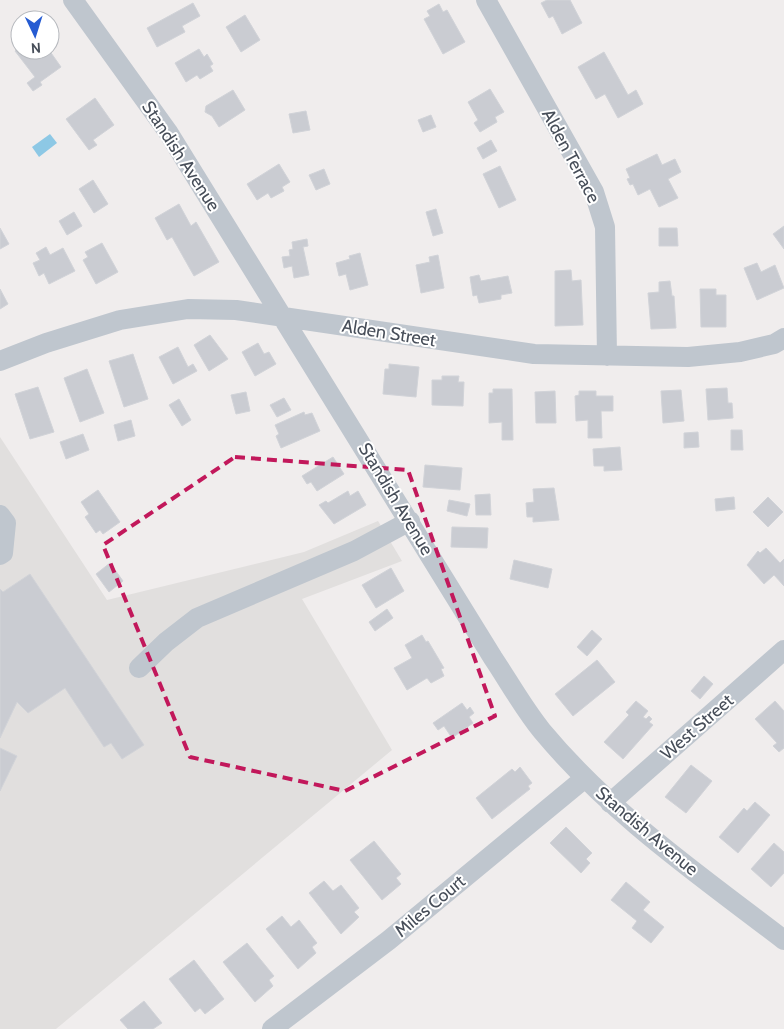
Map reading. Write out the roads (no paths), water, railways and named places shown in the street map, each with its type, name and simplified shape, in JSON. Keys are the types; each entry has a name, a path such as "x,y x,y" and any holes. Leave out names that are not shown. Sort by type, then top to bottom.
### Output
{"street":[{"name":"Standish Avenue","path":"72,0 168,132 493,658 541,730 584,778 635,826 784,940"},
{"name":"Alden Terrace","path":"486,0 594,192 605,227 608,356"},
{"name":"Alden Street","path":"0,361 46,343 120,320 188,308 236,310 534,354 688,357 740,352 780,344"},
{"path":"0,514 6,523 3,553 0,555"},
{"path":"139,668 166,642 197,618 354,551 410,521"},
{"name":"West Street","path":"610,803 784,650"},
{"name":"Miles Court","path":"272,1029 389,940 584,778"}],"water":[{"path":"50,134 57,143 39,157 32,147"}]}
